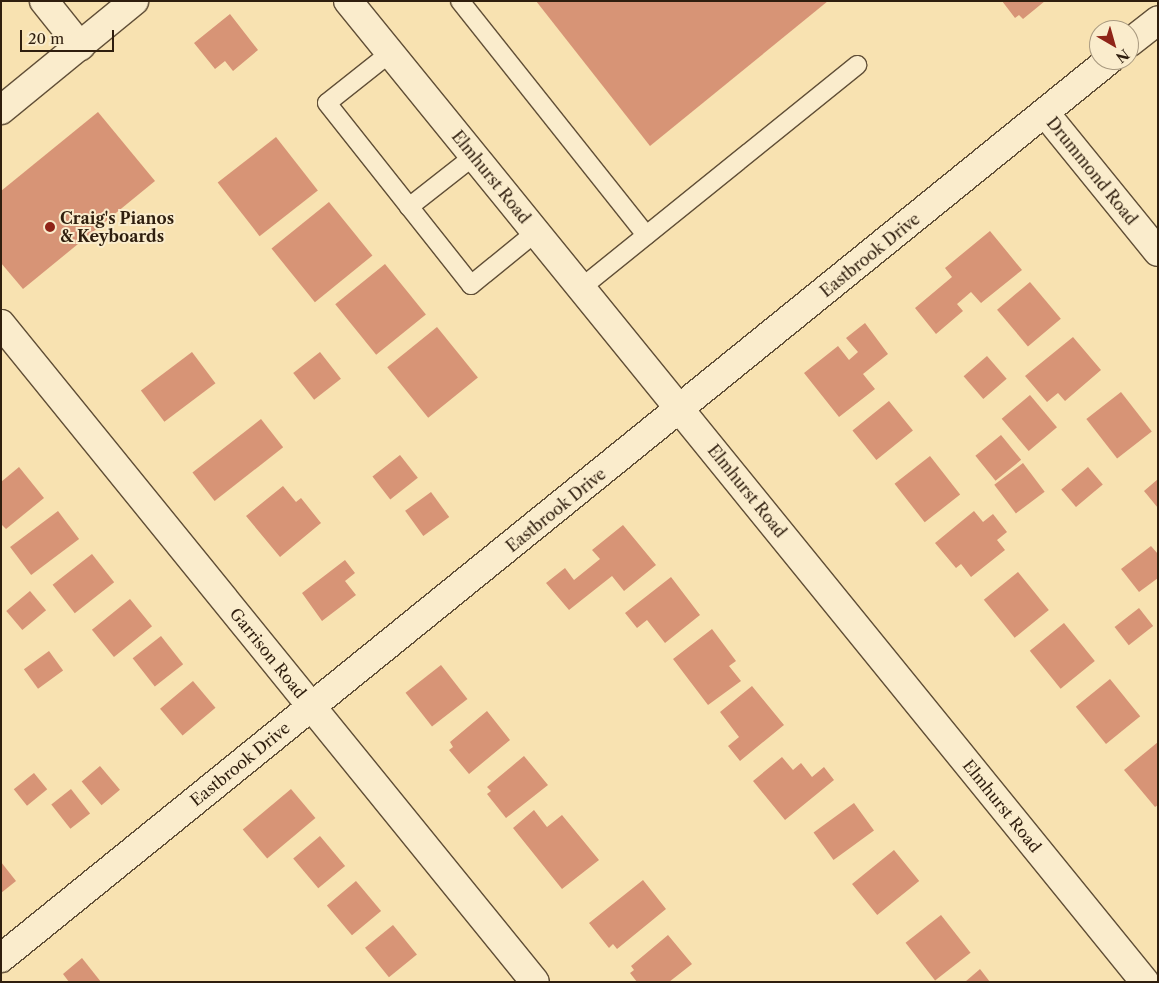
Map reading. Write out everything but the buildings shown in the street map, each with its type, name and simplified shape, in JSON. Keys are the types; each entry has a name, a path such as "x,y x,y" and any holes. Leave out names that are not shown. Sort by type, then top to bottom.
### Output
{"street":[{"path":"44,1 80,46"},
{"path":"1,110 134,1"},
{"name":"Elmhurst Road","path":"348,1 1145,982"},
{"path":"1139,35 1158,20"},
{"name":"Eastbrook Drive","path":"1,958 681,410 1097,70"},
{"name":"Drummond Road","path":"1045,113 1158,252"},
{"name":"Garrison Road","path":"1,324 535,982"}],"lane":[{"path":"460,1 646,235"},
{"path":"390,53 327,103 471,285 536,232"},
{"path":"581,288 857,65"},
{"path":"410,208 474,156"}],"place":[{"name":"Craig's Pianos & Keyboards","path":"50,227"}]}
